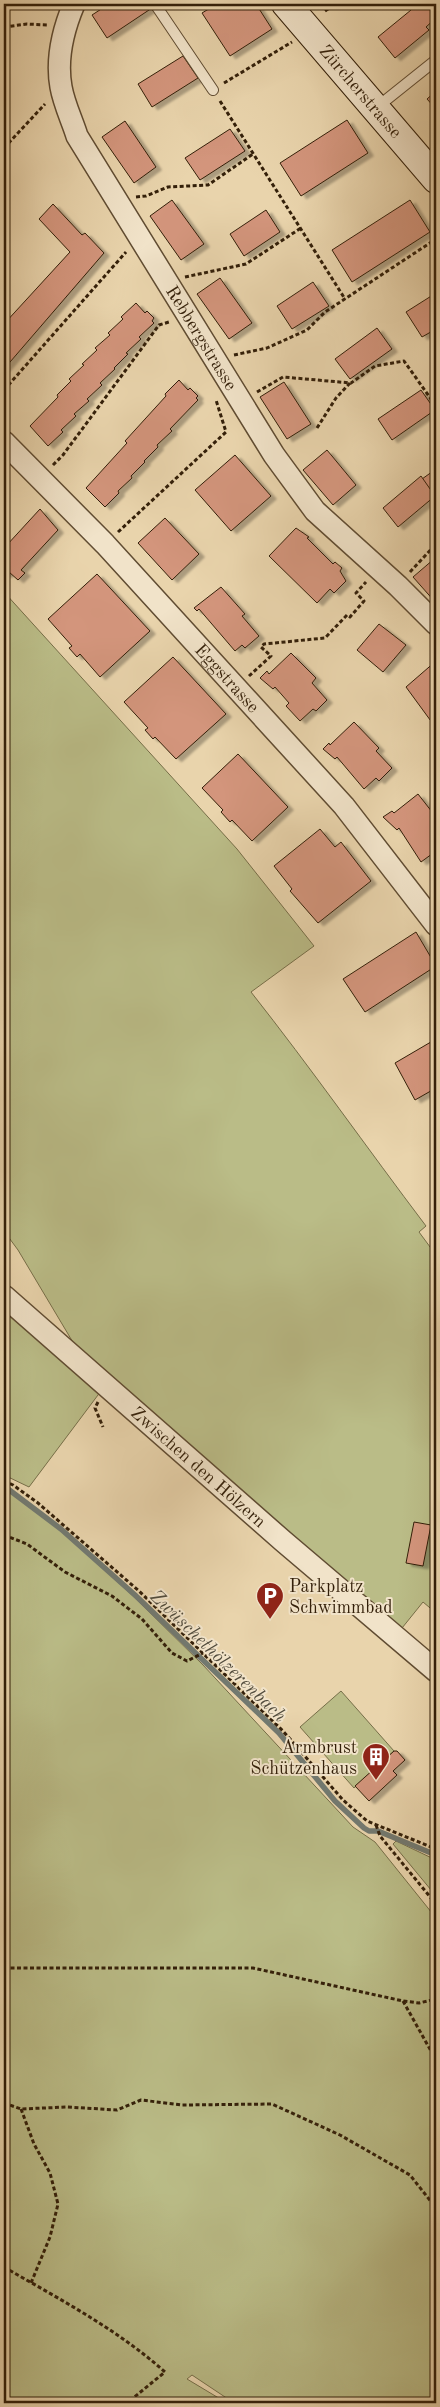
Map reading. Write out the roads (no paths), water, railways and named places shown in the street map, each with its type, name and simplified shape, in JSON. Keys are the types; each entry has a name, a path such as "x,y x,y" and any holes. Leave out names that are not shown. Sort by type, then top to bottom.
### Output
{"main road":[{"name":"Zürcherstrasse","path":"286,4 436,179"}],"street":[{"name":"Rebbergstrasse","path":"74,4 65,25 60,65 61,88 77,136 118,199 139,237 274,455 315,511 398,586 436,624"},
{"name":"Eggstrasse","path":"4,442 105,544 344,806 436,925"},
{"name":"Zwischen den Hölzern","path":"4,1296 394,1638 436,1671"}],"lane":[{"path":"155,4 213,90"},
{"path":"376,109 436,60"}],"waterway":[{"name":"Zwüschethölzerenbach","path":"4,1486 61,1529 135,1595 279,1733 335,1801 364,1828 369,1831 378,1831 436,1855"}],"place":[{"name":"Parkplatz Schwimmbad","path":"270,1620"},
{"name":"Armbrust Schützenhaus","path":"376,1781"}]}
